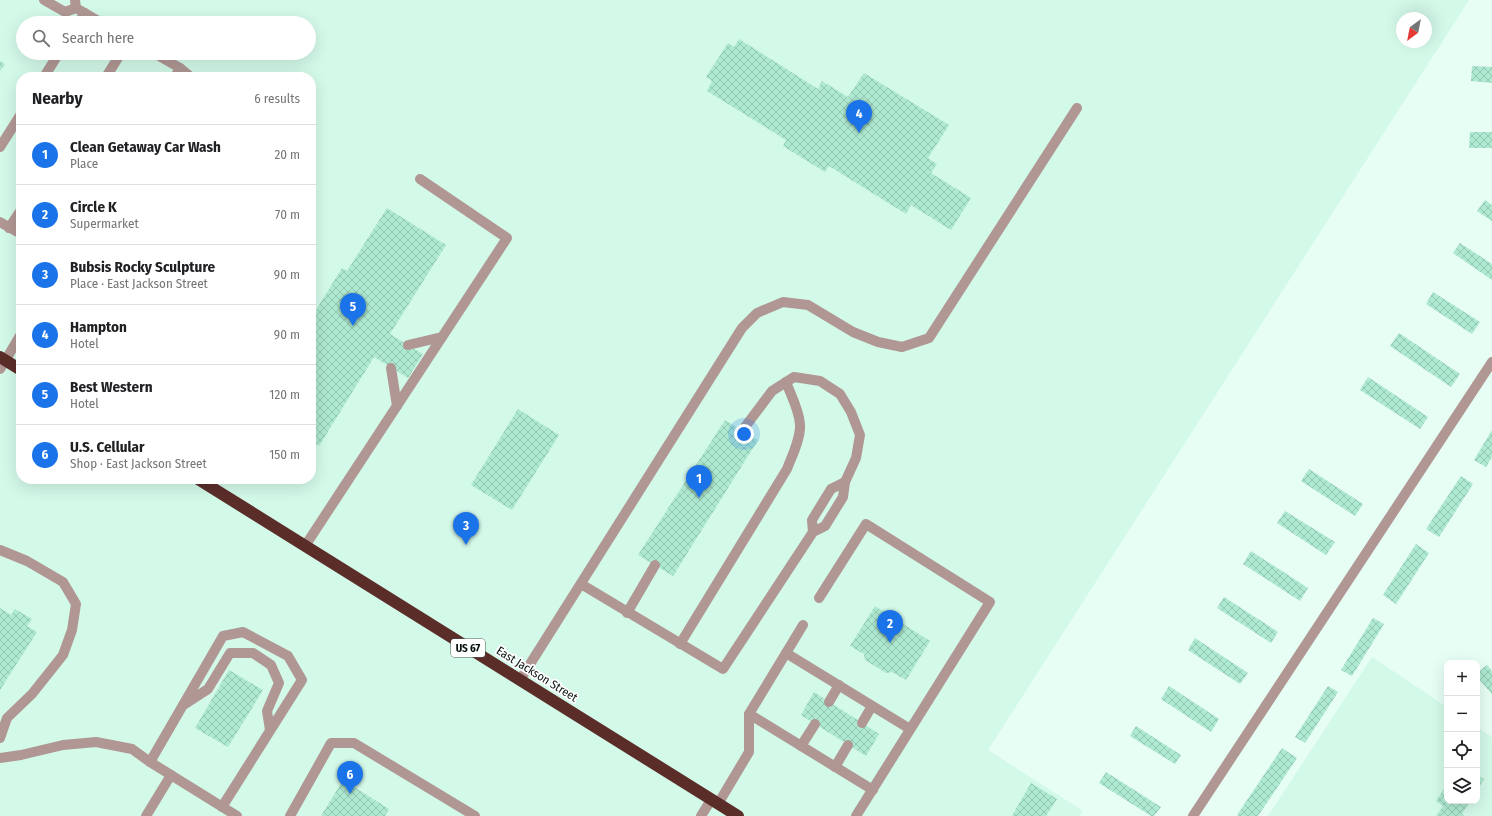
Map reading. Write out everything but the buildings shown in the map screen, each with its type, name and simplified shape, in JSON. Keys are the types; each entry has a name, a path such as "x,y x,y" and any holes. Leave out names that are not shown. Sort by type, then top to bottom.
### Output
{"highway":[{"path":"2,362 16,368"},
{"name":"East Jackson Street","path":"206,484 738,816"}],"street":[{"path":"44,0 65,12 79,7 92,16"},
{"path":"47,72 55,60"},
{"path":"109,72 117,60"},
{"path":"166,60 185,72"},
{"path":"178,72 180,68"},
{"path":"520,680 742,328 757,313 783,302 808,305 853,332 878,342 902,347 929,338 1077,108"},
{"path":"0,147 16,122"},
{"path":"305,546 507,238 420,179"},
{"path":"10,228 16,218"},
{"path":"0,222 16,231"},
{"path":"408,345 442,337"},
{"path":"2,362 16,341"},
{"path":"1193,816 1492,362"},
{"path":"391,368 397,406"},
{"path":"581,584 627,613 723,669 813,532 825,526 843,497 844,482 856,458 860,435 851,412 840,394 820,381 794,376 772,390 742,431"},
{"path":"680,644 787,469 796,445 800,424 786,382"},
{"path":"813,532 812,520 831,489 844,482"},
{"path":"819,598 866,524 990,602 856,816"},
{"path":"0,550 28,561 63,582 76,604 72,630 63,655 32,694 8,718 0,738"},
{"path":"627,613 655,565"},
{"path":"701,816 714,802 749,752 749,714 802,625"},
{"path":"150,762 223,636 243,632 288,656 302,680 222,806"},
{"path":"183,706 208,689 230,653 253,653 272,665 279,683 267,711 270,730"},
{"path":"786,653 910,730"},
{"path":"828,702 839,686"},
{"path":"862,723 872,706"},
{"path":"749,714 872,790"},
{"path":"801,746 815,724"},
{"path":"0,758 22,755 63,745 96,742 132,749 150,762 237,816"},
{"path":"290,816 332,743 354,743 475,816"},
{"path":"835,767 848,745"},
{"path":"146,816 171,775"}],"shaded area":[{"path":"0,0 1469,0 988,750 1083,811 1079,816 0,816"},
{"path":"1372,657 1444,705 1444,804 1480,804 1480,729 1492,737 1492,816 1268,816"}],"place":[{"name":"Hampton","path":"859,133"},
{"name":"Best Western","path":"353,326"},
{"name":"Clean Getaway Car Wash","path":"699,498"},
{"name":"Bubsis Rocky Sculpture","path":"466,545"},
{"name":"Circle K","path":"890,643"},
{"name":"U.S. Cellular","path":"350,794"}]}
